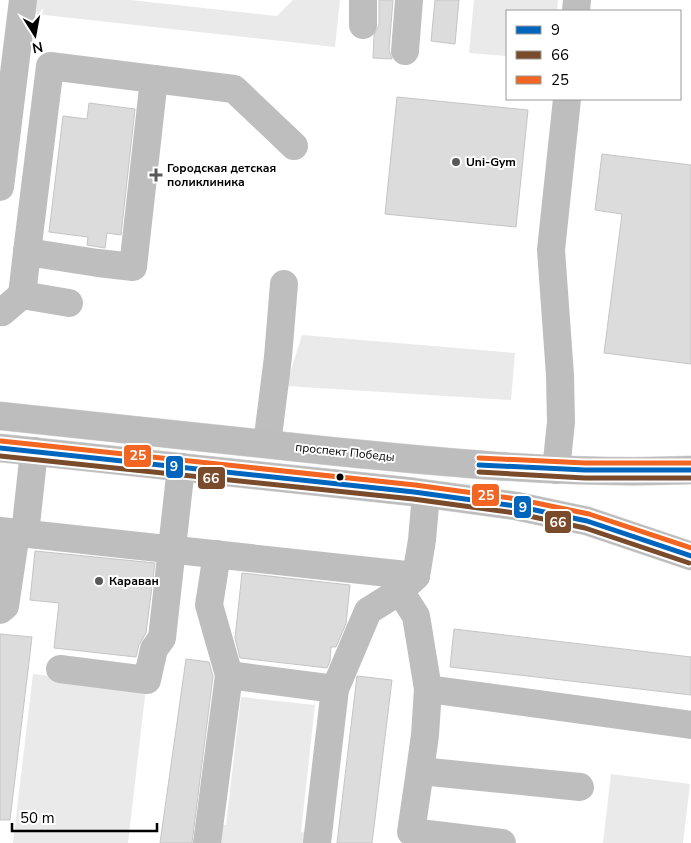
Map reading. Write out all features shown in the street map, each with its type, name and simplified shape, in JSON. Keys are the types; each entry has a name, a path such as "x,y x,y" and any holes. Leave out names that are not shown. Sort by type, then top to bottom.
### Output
{"main road":[{"name":"проспект Победы","path":"0,416 404,459 556,470 639,472 691,470"},
{"path":"0,448 426,494 516,506 587,521 691,556"}],"street":[{"path":"0,187 24,0"},
{"path":"405,51 409,0"},
{"path":"0,312 22,295 50,66 234,89 294,146"},
{"path":"27,252 98,264 133,266 154,78"},
{"path":"556,470 561,422 560,375 551,250 566,100"},
{"path":"267,444 278,357 284,284"},
{"path":"22,295 69,303"},
{"path":"278,357 300,326"},
{"path":"0,610 5,606 14,533 34,452"},
{"path":"60,669 147,680 154,650 162,638 181,467"},
{"path":"426,494 422,540 408,584 416,616 428,689 420,772 411,832 502,843"},
{"path":"14,533 217,554 408,584"},
{"path":"207,843 229,676 209,605 217,554"},
{"path":"317,843 335,689 368,611 408,584"},
{"path":"229,676 335,689"},
{"path":"428,689 691,725"},
{"path":"420,772 580,788"}],"shaded area":[{"path":"36,0 131,0 277,16 293,0 340,0 335,47 35,14"},
{"path":"474,0 558,0 557,10 506,10 506,56 469,53"},
{"path":"302,335 515,353 511,400 286,386"},
{"path":"33,674 146,687 128,843 13,843"},
{"path":"241,697 315,705 301,832 312,834 311,843 214,843 216,824 226,825"},
{"path":"611,774 690,784 683,843 603,843"}],"building":[{"path":"379,0 393,0 389,50 392,59 373,58 374,35 379,25"},
{"path":"435,0 459,0 455,44 431,41"},
{"name":"Uni-Gym","path":"397,97 528,110 516,227 385,214"},
{"path":"89,103 135,109 121,235 107,233 105,248 87,245 88,237 49,232 63,116 87,119"},
{"path":"602,154 691,165 691,364 604,353 622,214 595,210"},
{"path":"35,551 155,563 146,633 139,645 136,657 54,648 59,603 30,600"},
{"path":"242,573 350,585 346,624 336,647 331,647 330,661 327,668 240,658 235,638"},
{"path":"454,629 691,657 691,695 450,667"},
{"path":"0,634 32,637 10,820 0,820"},
{"path":"186,659 209,662 213,676 192,843 160,843"},
{"path":"357,676 392,680 372,843 337,843"}],"transit line":[{"name":"25","path":"1,441 415,485 517,499 589,514 691,548"},
{"name":"9","path":"0,448 414,492 516,506 587,521 691,556"},
{"name":"66","path":"0,456 413,499 515,513 585,528 689,563"},
{"name":"25","path":"479,458 585,463 691,463"},
{"name":"9","path":"479,465 585,470 691,470"},
{"name":"66","path":"479,472 585,478 691,478"}],"place":[{"name":"Uni-Gym","path":"456,162"},
{"name":"Городская детская поликлиника","path":"156,175"},
{"name":"Караван","path":"99,581"}]}
